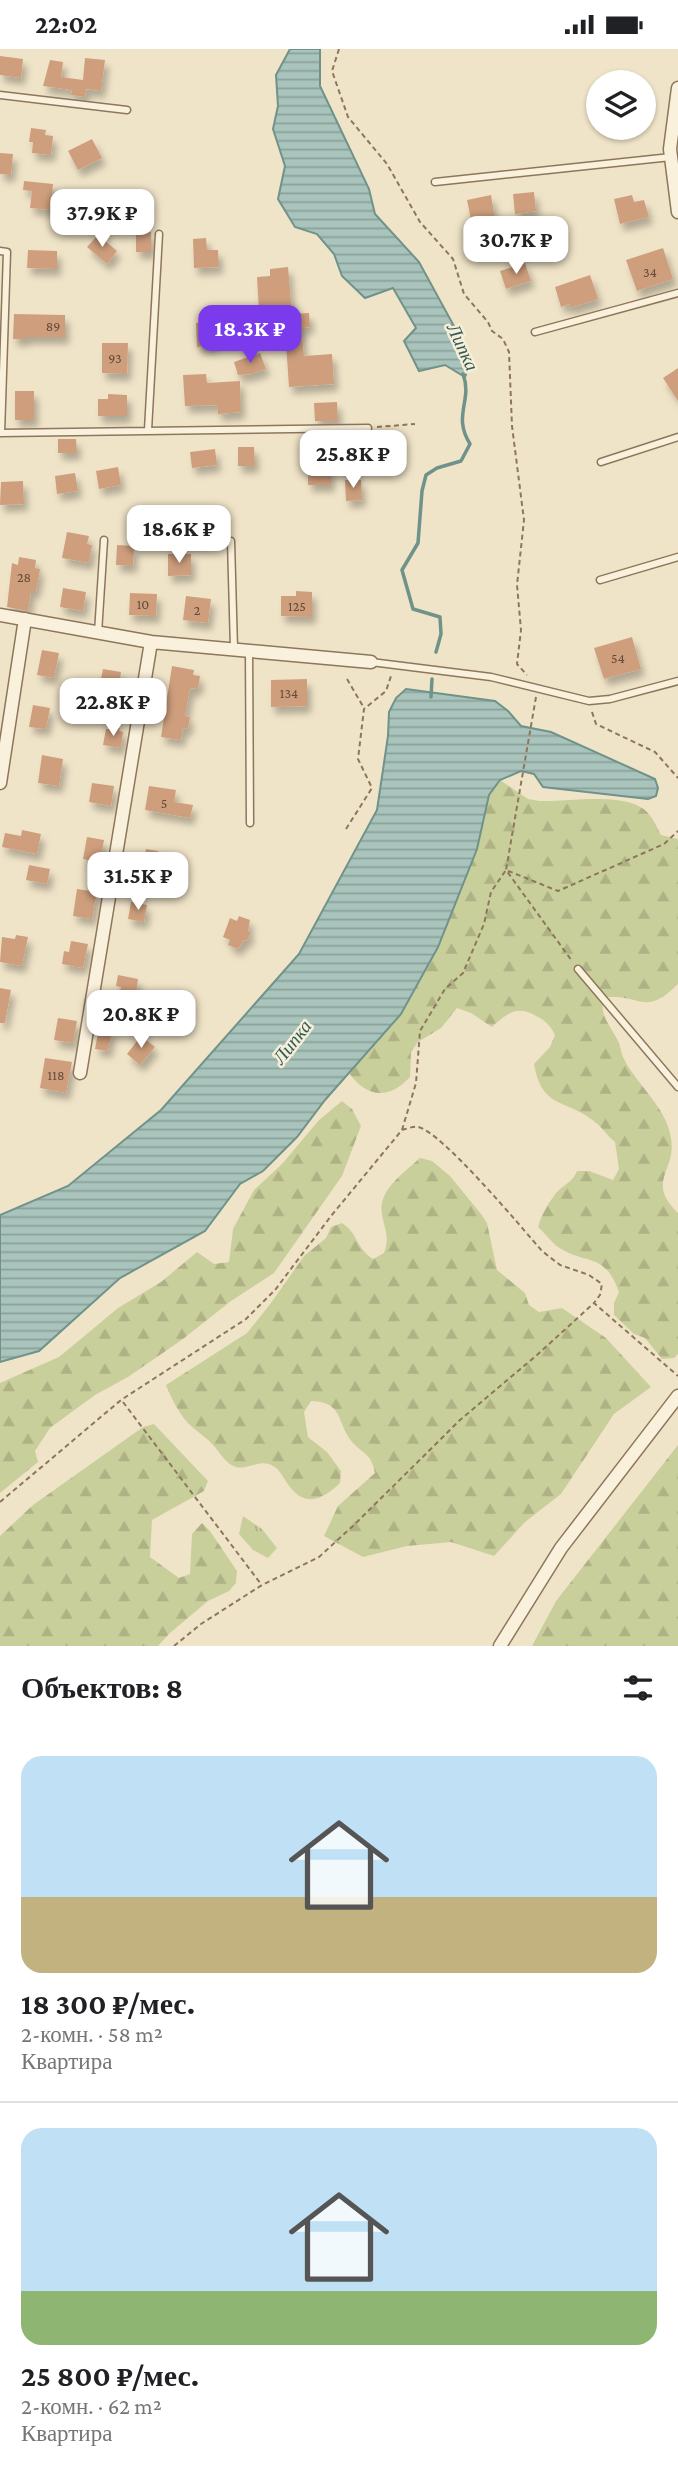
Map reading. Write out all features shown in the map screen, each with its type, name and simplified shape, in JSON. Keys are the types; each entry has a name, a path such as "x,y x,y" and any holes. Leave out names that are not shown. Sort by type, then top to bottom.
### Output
{"street":[{"path":"678,88 671,157 678,212"},
{"path":"0,615 151,642 371,662"},
{"path":"0,783 25,619"},
{"path":"80,1073 151,642"},
{"path":"500,1646 561,1548 678,1396"}],"lane":[{"path":"0,95 127,110"},
{"path":"435,182 671,157"},
{"path":"148,430 159,234"},
{"path":"0,251 7,251 0,433 368,428"},
{"path":"535,331 678,293"},
{"path":"601,462 678,437"},
{"path":"98,633 104,540"},
{"path":"231,541 234,649"},
{"path":"600,580 678,557"},
{"path":"249,650 250,823"},
{"path":"371,662 491,677 589,701 610,699 678,681"},
{"path":"578,969 678,1087"}],"path":[{"path":"0,1502 121,1400 246,1319 275,1290 331,1216 402,1130 416,1083 420,1031 446,989 463,972 484,924 491,892 506,870 538,688 517,664 521,630 517,585 524,520 513,426 509,352 503,339 492,331 488,322 464,294 453,260 420,222 387,163 348,117 332,71 339,49"},
{"path":"368,428 415,424"},
{"path":"364,709 386,691 394,665"},
{"path":"346,829 372,788 358,759 364,709 347,678"},
{"path":"589,701 596,724 655,752 678,778"},
{"path":"506,870 558,891 664,844 678,831"},
{"path":"506,870 578,969"},
{"path":"174,1646 201,1624 262,1585 319,1556 460,1420 537,1356 600,1295 602,1284 589,1275 560,1265 542,1251 446,1145 419,1127 402,1130"},
{"path":"594,1303 678,1376"},
{"path":"121,1400 262,1585"}],"green space":[{"path":"500,780 528,799 626,802 647,812 661,835 678,839 678,984 657,1000 641,1002 625,998 603,998 602,1005 623,1057 664,1117 671,1138 672,1149 663,1184 668,1202 678,1213 678,1354 674,1358 662,1359 645,1338 634,1334 614,1315 614,1303 619,1292 607,1270 594,1261 558,1247 538,1227 551,1199 577,1171 589,1171 613,1180 619,1169 615,1142 595,1122 549,1096 543,1089 534,1064 550,1047 555,1035 545,1022 529,1013 518,1011 508,1014 492,1027 471,1013 457,1008 441,1028 418,1042 411,1052 410,1077 394,1090 378,1093 371,1091 349,1073 401,1014 438,947 477,849 489,795"},
{"path":"342,1101 352,1109 361,1126 342,1176 274,1273 231,1301 183,1339 128,1377 95,1395 50,1428 35,1451 38,1462 0,1493 0,1383 59,1357 118,1308 161,1282 197,1252 214,1264 229,1262 233,1229 254,1190 282,1164 319,1120"},
{"path":"420,1158 432,1161 450,1176 481,1214 487,1223 497,1270 525,1293 529,1305 539,1312 562,1308 606,1338 651,1387 614,1414 561,1494 525,1522 494,1556 451,1542 407,1546 363,1557 324,1536 338,1506 375,1473 369,1458 347,1435 334,1409 322,1402 311,1401 304,1412 308,1437 327,1452 341,1471 340,1483 333,1489 319,1498 306,1499 293,1491 273,1466 264,1463 236,1467 229,1463 211,1442 184,1418 166,1385 247,1333 304,1256 326,1238 331,1227 342,1223 373,1259 384,1253 387,1238 382,1215 384,1198 393,1183"},
{"path":"154,1424 208,1481 204,1491 152,1520 150,1557 179,1578 190,1574 192,1534 202,1523 237,1571 236,1583 229,1591 208,1601 158,1646 0,1646 0,1536 33,1505 143,1427"},
{"path":"678,1445 678,1646 532,1646 556,1601"},
{"path":"243,1516 262,1529 277,1548 268,1558 253,1550 239,1534"}],"water":[{"path":"290,49 320,49 320,86 369,189 375,214 419,262 472,359 465,377 445,365 419,371 404,341 416,328 393,288 365,298 342,276 334,254 317,234 295,227 278,199 285,166 273,129 278,106 276,75"},
{"path":"406,689 495,701 521,726 551,732 655,779 658,788 656,796 648,799 543,787 534,774 521,771 500,780 489,795 477,849 438,947 401,1014 325,1100 297,1137 263,1171 240,1184 205,1231 120,1278 39,1351 0,1362 0,1215 68,1186 161,1110 299,954 377,810 389,712 396,698"}],"building":[{"path":"0,56 23,59 21,78 0,75"},
{"path":"85,58 105,60 101,91 86,89 85,97 71,95 72,90 43,86 50,60 63,62 61,77 83,80"},
{"path":"31,128 46,130 45,135 53,136 51,155 32,153 33,142 29,142"},
{"path":"92,139 102,158 78,170 68,151"},
{"path":"0,153 13,154 11,175 0,174"},
{"path":"24,181 53,184 51,210 30,208 32,191 23,190"},
{"path":"534,192 536,211 515,214 513,194"},
{"path":"491,195 495,220 472,224 467,200"},
{"path":"632,195 634,202 644,200 649,217 620,224 614,199"},
{"path":"136,231 151,232 151,252 136,252"},
{"path":"98,235 117,251 107,264 87,247"},
{"path":"206,238 207,250 218,250 219,267 194,268 193,239"},
{"path":"663,248 673,279 637,291 626,260"},
{"path":"28,250 57,251 57,269 27,268"},
{"path":"525,263 531,281 506,289 500,271"},
{"path":"288,267 292,314 309,313 310,327 302,328 302,337 271,339 269,309 259,310 257,277 270,276 270,269"},
{"path":"590,275 598,299 570,308 569,304 561,307 555,287"},
{"path":"14,314 65,315 65,337 13,339"},
{"path":"246,319 247,335 241,335 241,340 213,342 213,346 197,347 196,323"},
{"path":"302,337 304,356 332,354 334,384 289,387 286,343"},
{"path":"102,343 128,343 127,374 102,373"},
{"path":"260,353 266,369 238,375 234,362"},
{"path":"678,368 678,401 663,378"},
{"path":"206,374 207,383 240,381 241,412 218,414 217,405 185,406 183,375"},
{"path":"15,391 34,391 34,420 15,420"},
{"path":"108,394 127,395 127,416 98,416 98,399 108,399"},
{"path":"337,402 338,421 315,421 314,403"},
{"path":"58,439 76,439 77,453 58,453"},
{"path":"238,447 254,447 255,466 238,466"},
{"path":"215,449 217,465 192,468 190,452"},
{"path":"118,467 121,485 99,489 96,471"},
{"path":"308,467 331,467 331,485 308,485"},
{"path":"75,473 78,491 57,494 55,476"},
{"path":"345,480 361,480 362,500 346,501"},
{"path":"23,481 24,504 0,505 1,482"},
{"path":"204,509 204,517 208,517 209,533 205,534 206,541 183,542 182,535 179,535 178,518 181,518 181,510"},
{"path":"67,532 89,536 87,544 92,545 89,563 62,558"},
{"path":"117,545 134,546 133,566 116,565"},
{"path":"168,554 191,554 191,575 168,576"},
{"path":"19,557 36,560 35,568 40,569 36,591 31,591 28,611 7,607 12,563 18,565"},
{"path":"63,588 86,592 83,611 60,607"},
{"path":"296,591 312,592 312,617 281,616 281,596 296,596"},
{"path":"130,593 157,594 156,616 129,615"},
{"path":"186,596 211,599 208,623 183,620"},
{"path":"632,637 641,669 604,679 594,648"},
{"path":"42,650 59,653 54,678 37,675"},
{"path":"172,666 194,670 193,675 200,676 198,689 191,688 189,694 185,716 190,717 188,729 183,728 181,740 161,737"},
{"path":"103,669 121,672 120,679 124,680 123,691 118,690 116,697 98,694"},
{"path":"307,679 307,706 271,707 271,680"},
{"path":"33,705 50,708 46,729 29,727"},
{"path":"120,728 119,731 123,732 121,748 103,745 106,729"},
{"path":"42,755 63,759 59,786 38,783"},
{"path":"92,783 114,786 111,806 89,802"},
{"path":"149,786 176,790 174,802 193,805 190,818 145,810"},
{"path":"22,830 41,834 37,854 2,847 5,833 21,836"},
{"path":"87,837 104,840 100,863 83,859"},
{"path":"146,849 158,851 154,873 133,869 136,853 145,855"},
{"path":"29,865 50,869 47,884 26,880"},
{"path":"77,889 97,892 92,919 73,916"},
{"path":"131,902 147,905 144,922 128,919"},
{"path":"239,916 250,920 248,931 251,932 247,941 244,940 238,949 228,945 230,940 223,937 230,918 237,921"},
{"path":"16,935 28,937 22,966 0,962 2,937 15,939"},
{"path":"71,941 88,944 83,968 62,964 64,951 69,952"},
{"path":"118,975 138,979 136,994 120,991 121,987 116,986"},
{"path":"0,988 11,990 5,1023 0,1023"},
{"path":"58,1018 77,1021 73,1043 54,1040"},
{"path":"99,1028 112,1031 108,1051 95,1049"},
{"path":"141,1036 155,1047 140,1065 127,1054"},
{"path":"45,1058 72,1062 66,1093 40,1088"}],"waterway":[{"name":"Липка","path":"436,652 441,634 440,617 413,609 402,570 418,543 422,491 426,475 437,468 461,461 470,444 463,425 466,392 463,374"},
{"name":"Липка","path":"431,697 432,679"}]}
